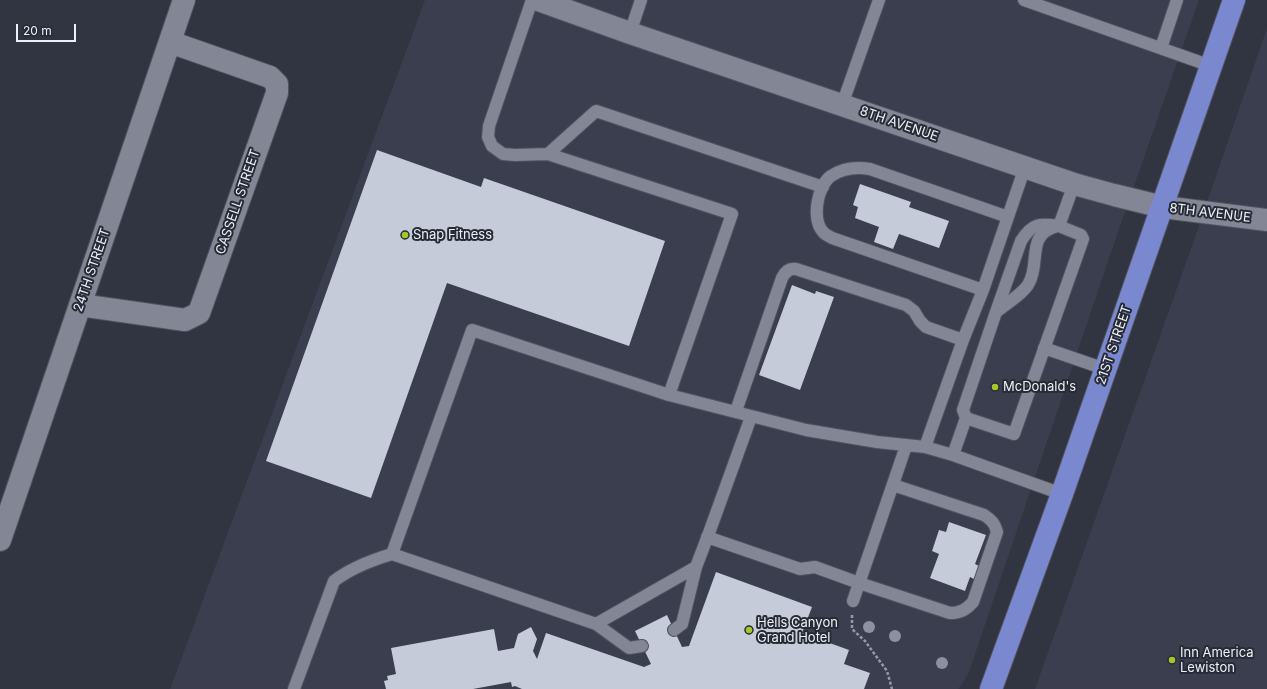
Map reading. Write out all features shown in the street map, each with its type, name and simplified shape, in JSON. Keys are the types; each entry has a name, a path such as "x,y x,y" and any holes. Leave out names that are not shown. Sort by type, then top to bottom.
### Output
{"main road":[{"name":"21ST STREET","path":"990,689 1062,494 1234,0"}],"street":[{"name":"24TH STREET","path":"0,540 184,0"},
{"name":"8TH AVENUE","path":"538,0 630,33 1074,184 1163,207 1267,220"},
{"name":"CASSELL STREET","path":"80,305 185,320 199,313 277,93 277,84 270,77 170,42"}],"lane":[{"path":"532,0 489,126 488,136 492,146 503,154 548,154 732,214 669,395"},
{"path":"630,33 641,0"},
{"path":"842,105 879,0"},
{"path":"1024,0 1211,66"},
{"path":"1161,48 1177,0"},
{"path":"548,154 596,111 823,187"},
{"path":"925,447 963,340 984,290 1025,167"},
{"path":"984,290 832,238 823,232 819,224 817,215 820,194 826,181 832,175 850,169 862,168 870,169 1008,217"},
{"path":"1059,226 1074,184"},
{"path":"953,455 966,418 963,410 1021,241 1032,228 1041,224 1059,226 1081,235 1083,239 1014,434 966,418"},
{"path":"996,312 1027,287 1034,272 1035,252 1038,243 1045,232 1059,226"},
{"path":"736,411 785,273 792,268 906,305 914,311 926,327 963,340"},
{"path":"392,554 472,330 669,395 806,430 906,446 925,447 953,455 1062,494"},
{"path":"1044,348 1105,369"},
{"path":"674,630 682,624 696,567 751,417"},
{"path":"853,601 906,446"},
{"path":"707,537 800,569 815,567 950,613 957,613 968,608 973,602 997,532 996,525 991,519 984,516 893,485"},
{"path":"294,689 334,581 344,574 374,560 392,554 596,624 629,648 642,646"},
{"path":"596,624 696,567"}],"path":[{"path":"853,601 852,629 865,641 887,671 892,689"}],"shaded area":[{"path":"425,0 1199,0 1118,232 968,675 958,689 170,689"},
{"path":"1267,28 1267,689 1035,689 1194,240"}],"building":[{"path":"377,150 481,187 484,178 665,241 629,346 447,283 371,498 266,461"},
{"path":"860,184 911,202 909,207 949,221 939,248 899,234 893,249 874,242 879,227 855,218 858,207 853,205"},
{"path":"792,285 815,294 816,291 834,297 800,390 759,375"},
{"path":"949,522 986,535 975,564 979,566 974,579 970,577 965,591 930,578 939,554 932,551 939,530 946,532"},
{"name":"Hells Canyon Grand Hotel","path":"716,572 812,607 802,633 849,650 844,664 870,673 864,689 522,689 515,686 512,687 511,682 473,689 386,689 384,681 388,680 387,676 396,674 391,648 494,629 498,651 514,648 518,634 531,627 537,639 533,651 537,659 546,633 644,667 651,664 635,631 667,615 682,647 689,646"}],"place":[{"name":"Snap Fitness","path":"405,235"},
{"name":"McDonald's","path":"995,387"},
{"name":"Hells Canyon Grand Hotel","path":"749,630"},
{"name":"Inn America Lewiston","path":"1172,660"}]}
